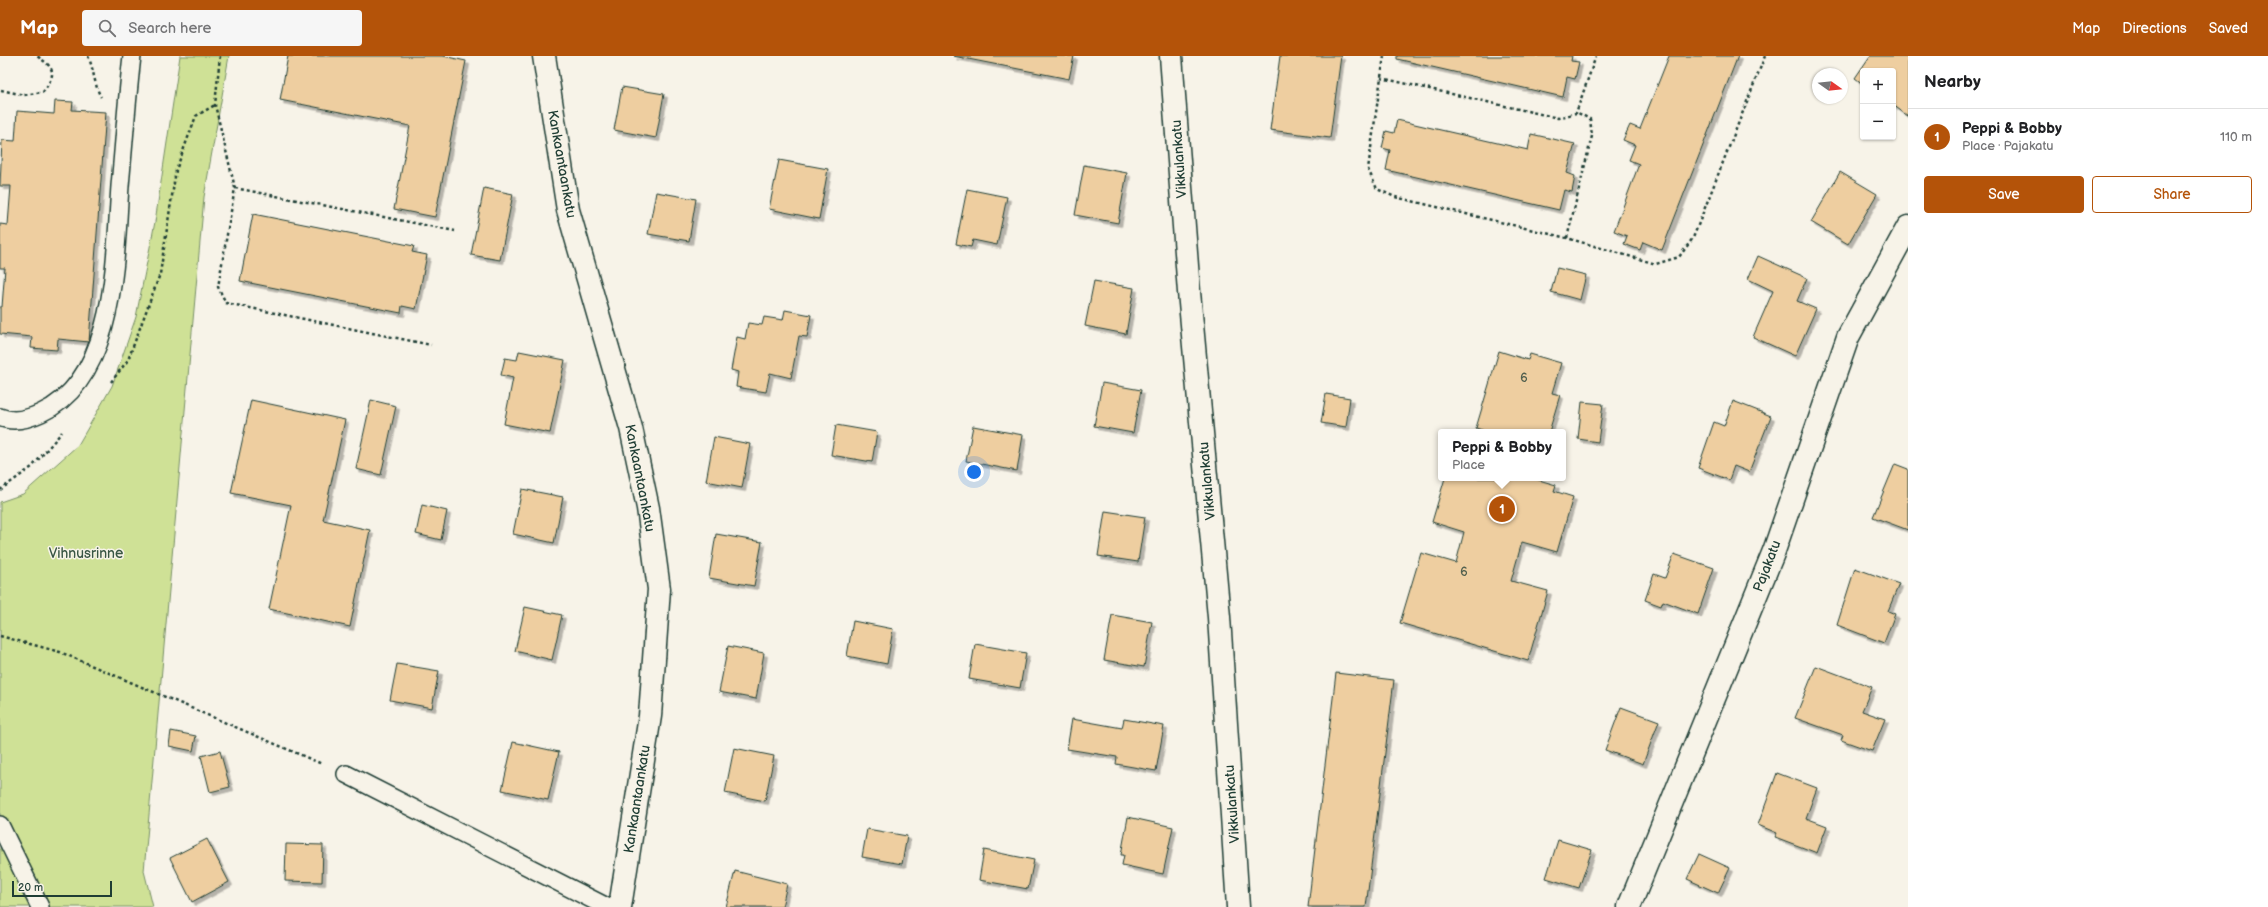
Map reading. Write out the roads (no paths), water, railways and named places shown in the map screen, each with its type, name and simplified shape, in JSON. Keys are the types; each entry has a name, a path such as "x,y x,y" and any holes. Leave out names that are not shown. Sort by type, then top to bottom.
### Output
{"street":[{"name":"Kankaantaankatu","path":"544,56 568,210 631,428 648,508 659,589 650,716 620,907"},
{"name":"Vikkulankatu","path":"1172,56 1189,292 1218,605 1238,907"},
{"name":"Pajakatu","path":"1629,907 1774,551 1848,337 1908,227"}],"lane":[{"path":"0,417 27,420 54,407 83,376 102,335 113,289 132,56"},
{"path":"346,774 607,907"},
{"path":"0,824 40,907"}],"place":[{"name":"Peppi & Bobby","path":"1502,509"}],"park label":[{"name":"Vihnusrinne","path":"86,553"}]}
